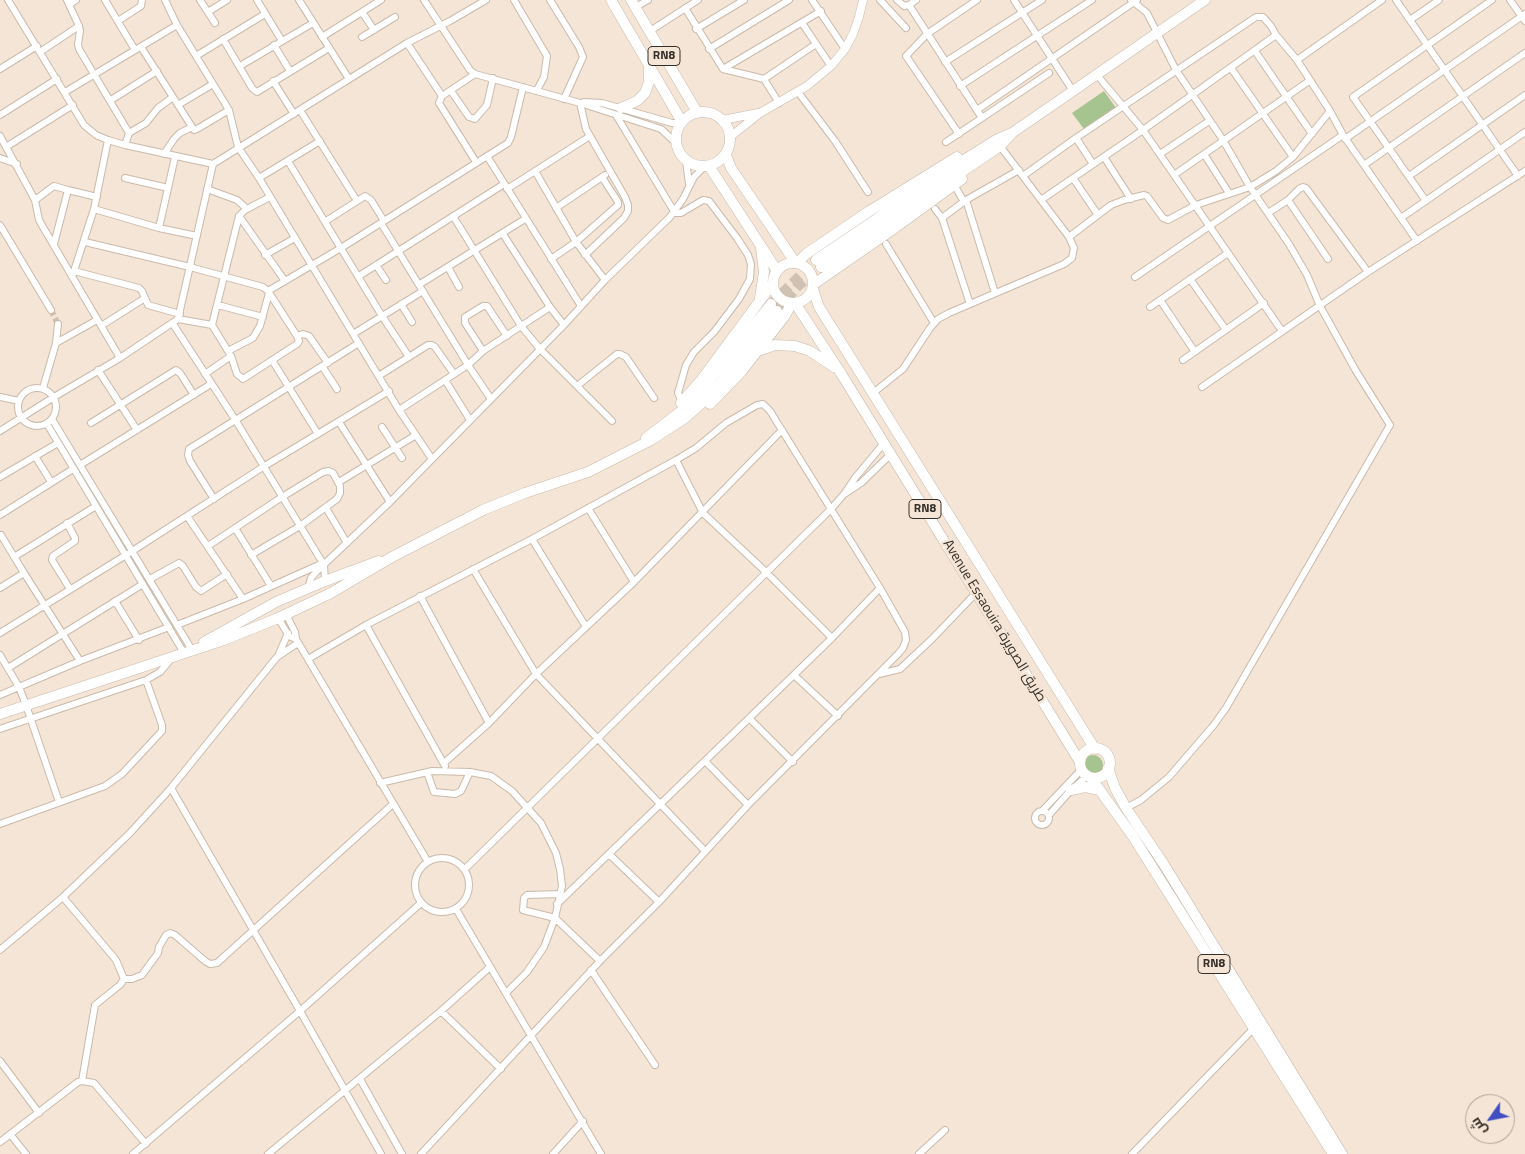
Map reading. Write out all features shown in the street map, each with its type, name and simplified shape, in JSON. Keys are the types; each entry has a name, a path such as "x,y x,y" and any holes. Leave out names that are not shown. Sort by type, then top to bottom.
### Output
{"main road":[{"name":"RN8","path":"611,0 682,122"},
{"path":"796,263 806,254 868,212 957,157 975,158 1000,146 1012,133 1206,0"},
{"name":"RN8","path":"633,4 697,112"},
{"path":"619,111 637,101 645,93 650,76 648,65"},
{"path":"697,112 711,113 723,120 730,136 730,144 726,155 718,162 707,166 695,165 686,161 676,143 677,132 682,122 697,112"},
{"path":"819,264 975,158 999,138 1012,133"},
{"path":"726,155 731,168 796,263"},
{"path":"773,283 777,295 784,301 793,303 806,299 813,287 964,177 975,158"},
{"path":"707,166 758,240 776,271"},
{"path":"758,240 764,272 758,305"},
{"path":"674,422 682,402 702,379 758,305 773,283 776,271 784,264 796,263 805,266 811,272 813,287"},
{"name":"Avenue Essaouira طريق الصويرة","path":"813,287 819,306 1095,749"},
{"path":"674,422 694,418 732,382 793,303"},
{"name":"Avenue Essaouira طريق الصويرة","path":"793,303 842,375 977,592 1085,771 1132,835 1342,1154"},
{"path":"0,714 224,640 280,617 331,593 392,557 497,504 588,472 660,436 674,422 695,410 712,394 774,307"},
{"path":"757,351 769,346 782,344 801,347 822,358 842,375"},
{"path":"188,651 271,604 325,580 392,557"},
{"path":"325,580 330,587 331,593"},
{"path":"271,604 271,612 280,617"},
{"name":"RN8","path":"1095,749 1106,754 1109,761 1108,768"},
{"path":"1095,749 1086,751 1083,754 1085,771 1103,775 1108,768"},
{"name":"Avenue Essaouira طريق الصويرة","path":"1108,768 1115,788 1126,808 1163,863 1333,1154"},
{"path":"1071,790 1085,787 1100,790"}],"street":[{"path":"8,0 84,125 96,135 125,145 213,164"},
{"path":"76,0 69,2 79,26 79,49 129,133"},
{"path":"105,0 118,21 157,72 194,130 198,130 229,110"},
{"path":"118,21 140,8 142,0"},
{"path":"167,0 177,25 229,110 238,147 310,266 380,375 399,410 432,459"},
{"path":"200,0 215,23"},
{"path":"208,12 227,0"},
{"path":"257,0 282,41"},
{"path":"298,0 349,79"},
{"path":"322,37 381,0"},
{"path":"424,0 470,70 475,74 580,103 596,102 661,129 676,143"},
{"path":"325,580 323,564 236,421 205,374 177,319 213,164 406,43 441,26 486,0"},
{"path":"514,0 547,56 544,77 537,90"},
{"path":"550,0 582,53 581,62 564,98"},
{"path":"633,4 648,0"},
{"path":"650,31 698,0"},
{"path":"696,29 744,0"},
{"path":"710,49 789,0"},
{"path":"812,0 845,49"},
{"path":"730,136 760,113 798,92 831,66 845,49 857,26 863,0"},
{"path":"880,0 906,28"},
{"path":"897,0 904,6 916,0"},
{"path":"958,134 906,57 907,53 927,34 977,0"},
{"path":"1014,0 1073,91"},
{"path":"945,62 1042,0"},
{"path":"960,86 1092,0"},
{"path":"1296,60 1382,0"},
{"path":"1396,0 1518,176"},
{"path":"1410,20 1439,0"},
{"path":"1426,201 1353,97 1492,0"},
{"path":"1135,277 1524,17 1510,0"},
{"path":"977,110 1134,1 1147,13 1176,70 1223,140 1250,187 1289,244 1356,372 1390,425 1216,722 1169,777 1141,800 1126,808"},
{"path":"909,5 982,118"},
{"path":"685,8 696,29 724,69 764,79 778,104"},
{"path":"362,12 374,30"},
{"path":"724,69 821,12"},
{"path":"196,56 265,14"},
{"path":"362,38 395,17"},
{"path":"942,218 965,201 1021,173 1256,17 1263,17 1321,96 1344,137 1417,241"},
{"path":"240,66 313,22"},
{"path":"802,23 831,66"},
{"path":"65,92 177,25"},
{"path":"0,69 79,26"},
{"path":"1041,200 1276,36"},
{"path":"223,39 255,92 329,48"},
{"path":"406,43 442,96"},
{"path":"764,79 816,44"},
{"path":"274,46 290,71"},
{"path":"1255,51 1312,134"},
{"path":"1364,165 1525,53"},
{"path":"1231,68 1293,157"},
{"path":"110,100 157,72"},
{"path":"946,142 1049,73"},
{"path":"475,74 439,100 440,105 476,162"},
{"path":"1097,75 1143,130 1282,331"},
{"path":"450,91 469,117 475,119 487,106 493,78"},
{"path":"0,115 57,79"},
{"path":"273,81 320,141 357,201"},
{"path":"1174,174 1309,81"},
{"path":"178,105 214,84"},
{"path":"205,374 229,354 253,338 263,317 268,292 341,248 510,140 523,87"},
{"path":"798,92 835,141 868,192"},
{"path":"1409,176 1525,95"},
{"path":"125,145 129,133 146,123 158,108 173,97"},
{"path":"580,103 586,128 627,201 628,211 624,218 585,255"},
{"path":"6,147 73,105"},
{"path":"619,111 672,123 682,122"},
{"path":"619,111 674,212 680,214 703,200 709,201 748,255 751,269 748,284 731,310 690,358 678,393 682,402"},
{"path":"1069,237 1115,203 1144,195 1147,196 1163,218 1168,220 1196,205 1250,187 1276,171 1293,157 1330,111"},
{"path":"723,120 760,113"},
{"path":"1160,154 1210,121"},
{"path":"164,154 180,133 192,127"},
{"path":"1401,218 1525,132"},
{"path":"0,136 35,200 40,220 73,273 120,358"},
{"path":"359,276 453,216 535,171 590,136"},
{"path":"1076,138 1094,164"},
{"path":"73,273 85,242 94,209 108,140"},
{"path":"258,178 320,141"},
{"path":"873,393 902,369 934,323 943,316 1069,262 1074,253 1069,237 1000,146"},
{"path":"1204,154 1229,193"},
{"path":"487,156 581,306"},
{"path":"159,228 175,157"},
{"path":"1104,157 1131,199"},
{"path":"0,158 16,164"},
{"path":"288,161 409,358"},
{"path":"686,161 689,185"},
{"path":"308,588 314,574 323,564 390,502 540,350 605,280 674,212 683,199 689,185 707,166"},
{"path":"535,171 576,242 605,280"},
{"path":"1202,387 1368,272 1525,171"},
{"path":"556,208 610,172"},
{"path":"551,259 576,242 618,206 618,202 602,177"},
{"path":"125,178 168,188"},
{"path":"1073,178 1098,215"},
{"path":"35,200 54,186 97,197"},
{"path":"956,188 965,201 995,293"},
{"path":"1268,213 1302,188 1306,188 1368,272"},
{"path":"207,189 237,200 247,209"},
{"path":"54,244 68,190"},
{"path":"326,221 365,196 369,197 398,251 491,399"},
{"path":"85,242 190,267 224,276 261,286 268,292 299,339 297,344 243,379 237,374 229,354 212,325 218,305 224,276 239,216 247,209 270,197"},
{"path":"1288,200 1328,259"},
{"path":"94,209 159,228 197,236"},
{"path":"935,209 942,218 970,304"},
{"path":"239,216 285,282"},
{"path":"453,216 521,326 540,350 612,421"},
{"path":"420,284 525,219"},
{"path":"0,226 51,310"},
{"path":"503,234 550,307 564,325"},
{"path":"266,255 294,238"},
{"path":"886,244 934,323"},
{"path":"1150,307 1228,253"},
{"path":"376,265 386,280"},
{"path":"448,267 459,287"},
{"path":"73,273 140,288 149,305 177,319 212,325"},
{"path":"1190,279 1226,330"},
{"path":"353,334 423,291"},
{"path":"56,343 99,323 145,298"},
{"path":"1160,300 1196,352"},
{"path":"401,304 412,322"},
{"path":"1183,360 1264,304"},
{"path":"218,305 263,317"},
{"path":"483,352 465,323 465,317 483,306 487,306 506,336"},
{"path":"399,410 468,365 483,352 550,307"},
{"path":"0,431 120,358 177,319"},
{"path":"42,388 56,343 58,324"},
{"path":"297,336 303,334 309,336 337,389"},
{"path":"214,498 190,460 188,451 359,343"},
{"path":"380,375 428,346 434,345 454,374"},
{"path":"577,386 614,356 620,354 626,358 654,398"},
{"path":"272,360 318,434"},
{"path":"98,370 137,430"},
{"path":"91,422 176,370 194,395"},
{"path":"445,380 470,420"},
{"path":"80,465 211,384"},
{"path":"42,388 54,397 57,406 49,422 42,426 32,426 21,418 18,407 19,401 26,392 42,388"},
{"path":"0,632 389,391"},
{"path":"0,397 19,401"},
{"path":"308,660 366,625 532,539 676,460 696,448 726,423 756,405 763,404 767,407 831,508 905,632 906,640 898,654 748,805 659,902 591,970 421,1154"},
{"path":"49,422 58,443 73,469 169,627 188,651"},
{"path":"49,422 80,465 150,579 177,624 188,651"},
{"path":"339,422 390,502"},
{"path":"382,428 402,458"},
{"path":"380,782 427,772 445,766 536,674 634,582 782,430"},
{"path":"339,482 416,435"},
{"path":"0,477 58,443"},
{"path":"465,869 528,809 831,508 884,443"},
{"path":"845,493 862,483 891,454"},
{"path":"35,456 50,482"},
{"path":"676,460 703,513 832,638"},
{"path":"0,514 73,469"},
{"path":"208,546 282,497 326,471 333,473 339,482 339,496 326,508 300,526 251,555"},
{"path":"14,557 96,506"},
{"path":"326,508 347,543"},
{"path":"588,508 634,582"},
{"path":"187,516 243,599"},
{"path":"67,523 75,538 74,542 53,556 52,559 70,590"},
{"path":"235,528 271,586"},
{"path":"1,535 80,661"},
{"path":"532,539 586,627"},
{"path":"150,579 179,563 196,586 202,590 227,574"},
{"path":"177,624 243,599 323,564"},
{"path":"473,569 536,674 705,851"},
{"path":"0,588 24,573"},
{"path":"8,668 143,584"},
{"path":"557,904 659,804 750,719 880,588"},
{"path":"879,674 900,669 977,592"},
{"path":"420,596 489,723"},
{"path":"115,601 139,640"},
{"path":"280,617 288,634 297,641"},
{"path":"280,617 295,632 297,641 428,862"},
{"path":"366,625 445,766 491,776 512,791 541,822 556,853 562,886 555,918 537,960 506,993"},
{"path":"0,695 80,661 169,627"},
{"path":"277,657 288,634"},
{"path":"0,950 63,898 130,832 171,788 277,657 297,641"},
{"path":"0,655 19,687 60,802"},
{"path":"0,729 146,680 160,672 172,657"},
{"path":"794,675 838,716"},
{"path":"0,824 110,783 122,774 161,734 162,725 146,680"},
{"path":"750,719 792,762"},
{"path":"705,761 748,805"},
{"path":"1085,771 1071,790 1046,812 1085,771"},
{"path":"427,772 434,792 455,794 461,791 470,772"},
{"path":"171,788 381,1154"},
{"path":"124,979 132,979 142,975 158,953 159,947 166,935 170,933 175,935 205,961 214,964 393,804"},
{"path":"609,854 659,902"},
{"path":"444,858 456,861 465,869 470,888 465,900 456,909 444,913 437,912 421,903 415,889 415,881 417,873 428,862 444,858"},
{"path":"560,894 527,895 524,898 524,911 555,918 600,961"},
{"path":"63,898 116,960 124,979"},
{"path":"133,1154 421,903"},
{"path":"456,909 601,1154"},
{"path":"268,1154 441,1011 490,966"},
{"path":"591,970 655,1065"},
{"path":"82,1081 95,1006 120,985 124,979"},
{"path":"441,1011 500,1068"},
{"path":"1132,1154 1258,1025"},
{"path":"0,1061 39,1113"},
{"path":"360,1079 402,1154"},
{"path":"0,1142 78,1082 82,1081 94,1083 146,1144"},
{"path":"553,1154 582,1122"},
{"path":"919,1154 945,1130"},
{"path":"10,1134 26,1154"}],"green space":[{"path":"1104,91 1116,108 1084,129 1072,113"},
{"path":"1093,755 1100,758 1103,765 1100,772 1093,775 1086,772 1083,765 1086,758"}],"tunnel":[{"path":"771,304 816,260"},
{"path":"777,311 797,287 821,267"},
{"path":"51,310 58,324"}]}
